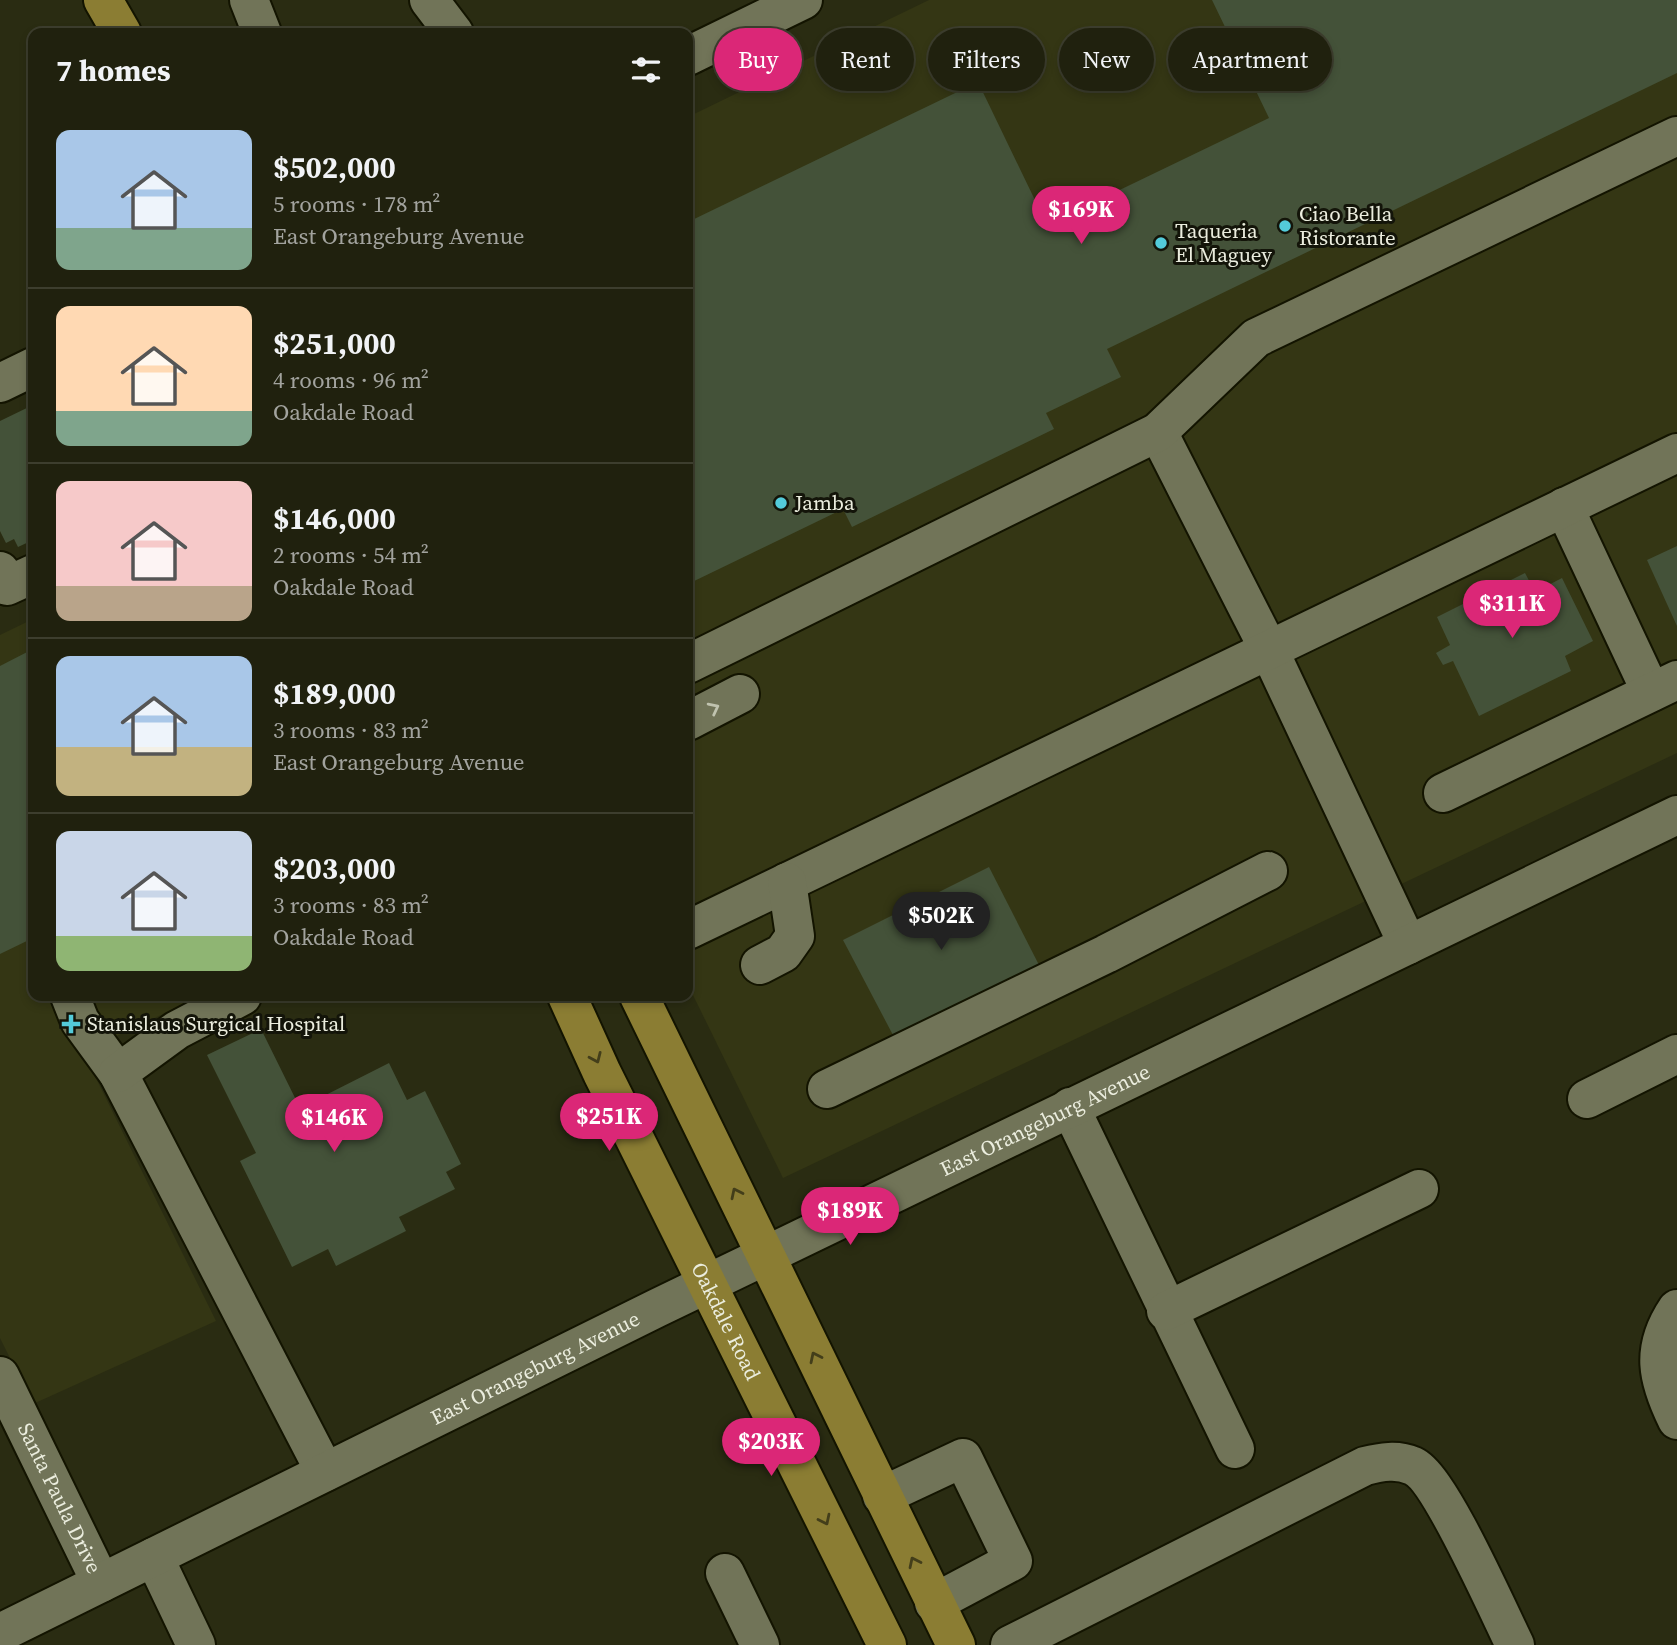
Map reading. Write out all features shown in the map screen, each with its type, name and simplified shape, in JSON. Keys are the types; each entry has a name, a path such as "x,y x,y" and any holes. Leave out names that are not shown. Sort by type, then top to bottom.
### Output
{"main road":[{"path":"103,0 119,28"},
{"name":"Oakdale Road","path":"569,1001 887,1645"},
{"path":"641,1001 956,1645"}],"street":[{"path":"249,0 260,28"},
{"path":"429,0 450,28"},
{"path":"693,54 803,0"},
{"path":"693,662 1158,432 1256,338 1677,136"},
{"path":"0,383 28,370"},
{"path":"1158,432 1269,649 1408,945"},
{"path":"693,928 1677,453"},
{"path":"1443,793 1664,686 1564,507"},
{"path":"0,571 7,586 28,576"},
{"path":"693,718 740,694"},
{"name":"East Orangeburg Avenue","path":"0,1633 708,1283 1677,815"},
{"path":"827,1089 1106,954 1268,871"},
{"path":"760,965 783,953 795,936 787,883"},
{"path":"72,1001 80,1021 118,1073 325,1472"},
{"path":"118,1073 177,1030 233,1001"},
{"path":"1587,1099 1677,1054"},
{"path":"1070,1107 1166,1311 1236,1449"},
{"path":"1166,1311 1419,1189"},
{"path":"1670,1321 1659,1365 1661,1387 1677,1420"},
{"name":"Santa Paula Drive","path":"0,1376 101,1583"},
{"path":"882,1496 963,1458 1013,1561 934,1602"},
{"path":"1010,1645 1365,1466 1389,1461 1415,1466 1441,1498 1515,1645"},
{"path":"154,1557 196,1645"},
{"path":"725,1573 760,1645"}],"shaded area":[{"path":"929,0 1677,0 1677,753 783,1178 693,995 693,115 742,91 802,91 802,62 816,55 816,91 914,91 914,28 871,28"},
{"name":"Stanislaus Surgical Hospital","path":"28,621 28,1001 190,1001 83,1052 216,1321 33,1404 0,1338 0,635"}],"building":[{"path":"1212,0 1677,0 1677,73 1107,349 1121,377 1046,413 1054,429 852,527 843,509 693,582 693,220 959,91 982,91 1047,225 1269,118 1256,91 1332,91 1332,28 1226,28"},
{"path":"28,407 28,542 18,547 14,539 6,543 0,531 0,421"},
{"path":"1677,546 1677,626 1647,560"},
{"path":"1525,573 1535,592 1562,578 1593,641 1565,656 1571,671 1479,716 1453,661 1443,665 1436,653 1450,645 1437,617"},
{"path":"28,652 28,940 0,954 0,666"},
{"path":"989,867 1039,965 894,1037 843,940"},
{"path":"261,1029 300,1108 389,1063 407,1100 425,1091 461,1164 446,1172 455,1189 399,1217 406,1231 336,1266 328,1249 292,1267 240,1161 256,1153 207,1055"}],"place":[{"name":"Ciao Bella Ristorante","path":"1285,226"},
{"name":"Taqueria El Maguey","path":"1161,243"},
{"name":"Jamba","path":"781,503"},
{"name":"Stanislaus Surgical Hospital","path":"71,1024"}]}
